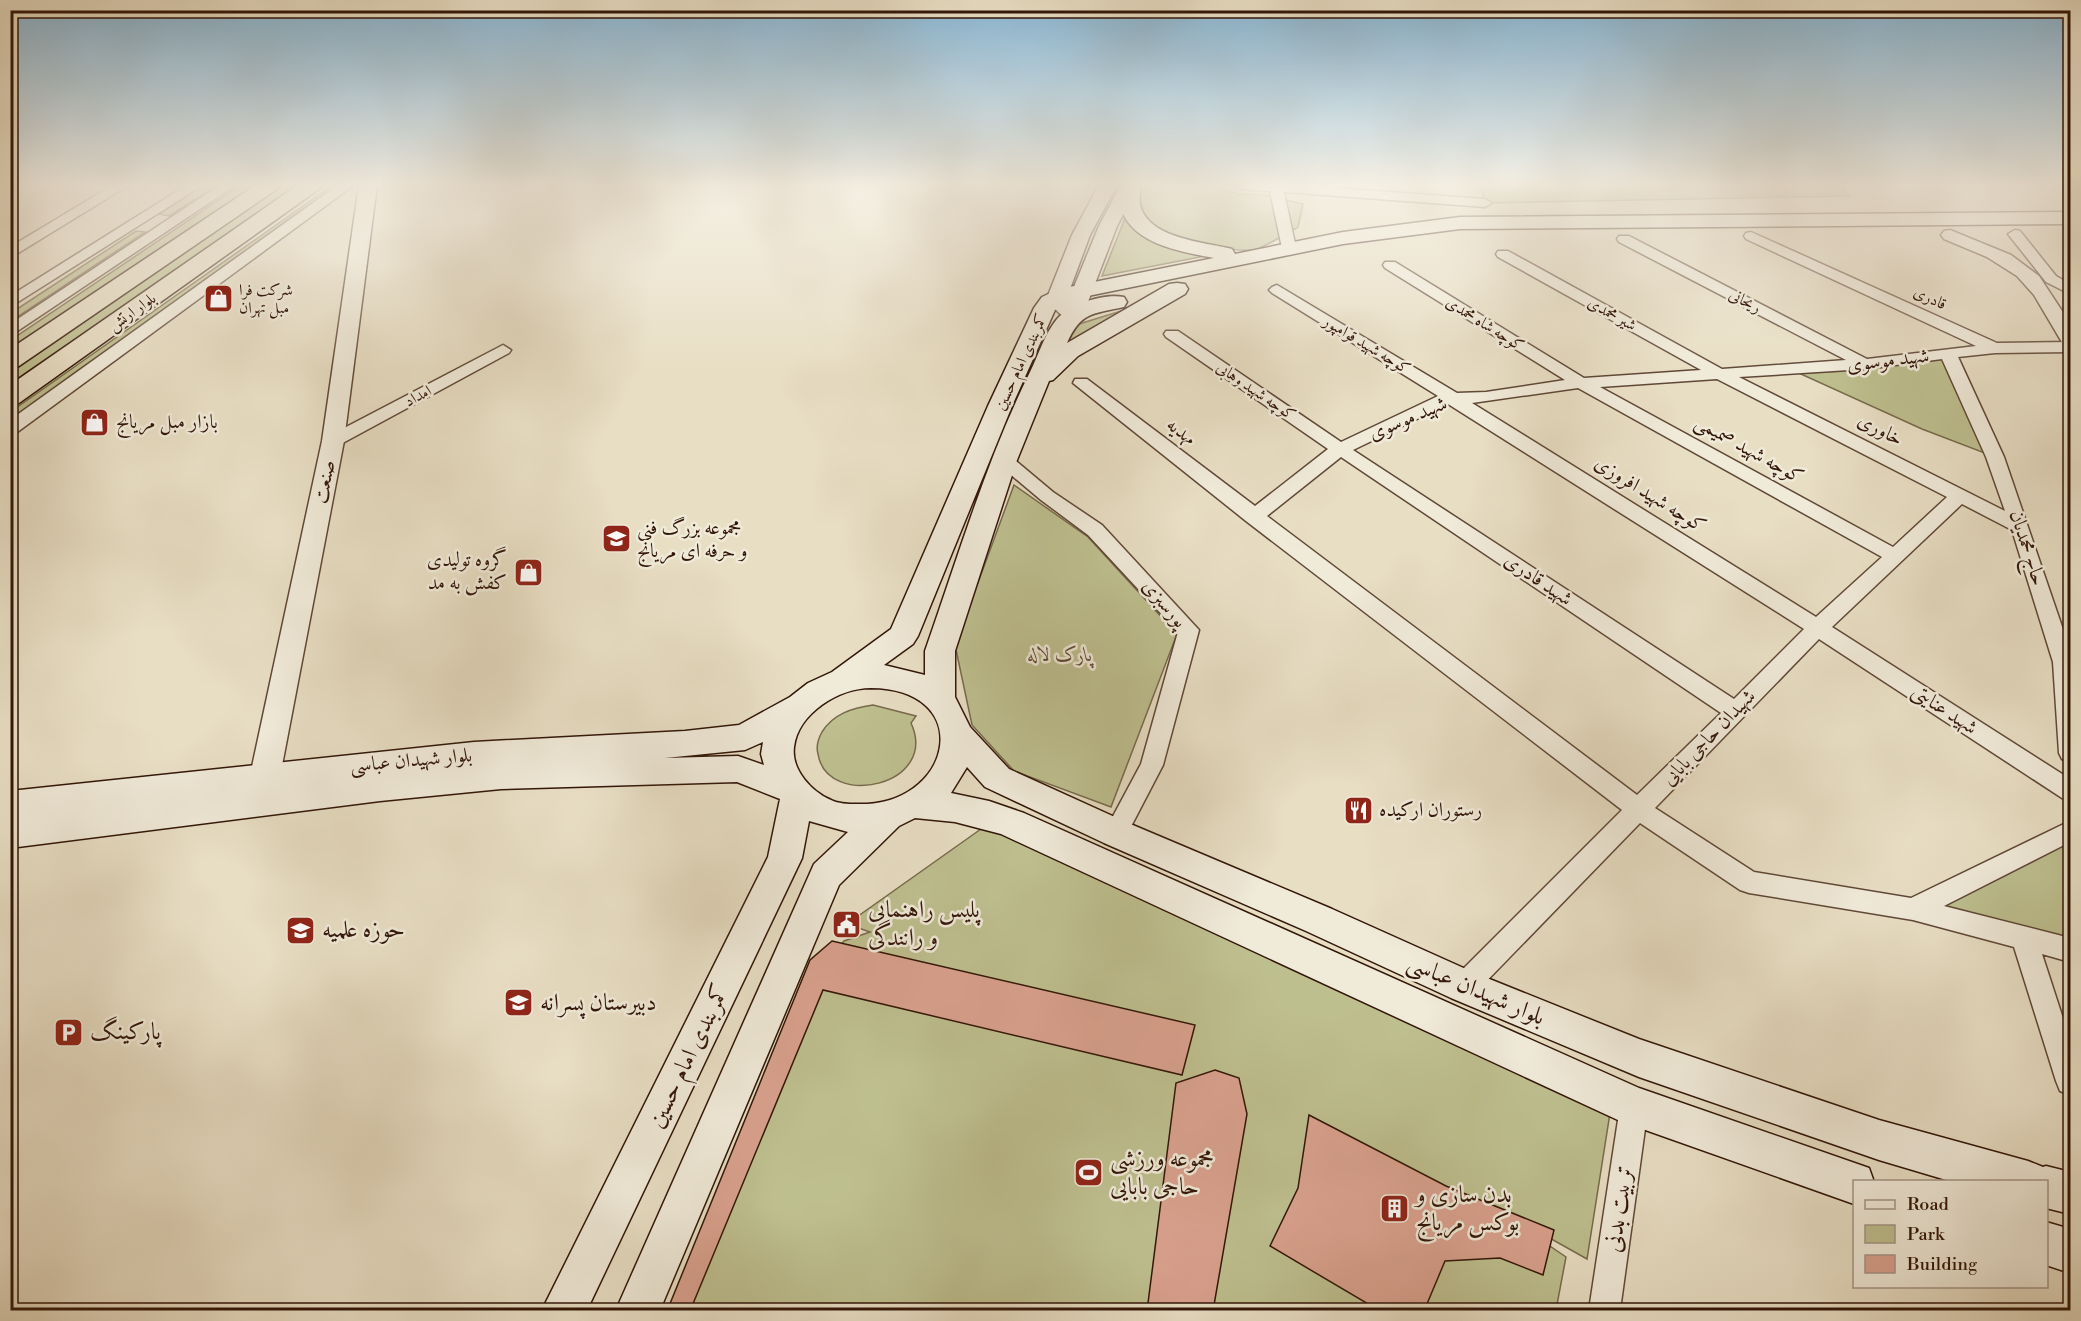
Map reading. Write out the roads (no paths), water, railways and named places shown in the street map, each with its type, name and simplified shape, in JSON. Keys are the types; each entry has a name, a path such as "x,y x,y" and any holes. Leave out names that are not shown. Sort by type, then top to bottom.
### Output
{"highway":[{"name":"بلوار ارتش","path":"10,361 179,247"},
{"name":"بلوار ارتش","path":"10,397 224,247"}],"main road":[{"path":"1188,247 1249,255"},
{"name":"کمربندی امام حسین","path":"940,699 940,651 1004,460 1065,323 1065,306 1083,290 1296,247"},
{"name":"کمربندی امام حسین","path":"840,681 903,636 1000,406 1042,313 1050,302 1065,306 1093,307 1364,252 1403,247"},
{"path":"1035,386 1070,351 1177,289"},
{"path":"638,1311 826,875 901,810 938,786 953,764 957,741 953,718 940,699 920,685 895,677 867,675 840,681 815,693 795,711 782,733 778,757 795,793 801,800 826,814 859,819 901,810"},
{"name":"بلوار شهیدان عباسی","path":"10,805 474,755 685,744 745,737 803,704"},
{"name":"بلوار شهیدان عباسی","path":"956,732 998,778 1116,833 1319,920 1464,986 1639,1058 1879,1140 2021,1180"},
{"name":"بلوار شهیدان عباسی","path":"10,834 380,787 501,776 738,769 795,793"},
{"name":"کمربندی امام حسین","path":"564,1311 785,858 795,793"},
{"name":"بلوار شهیدان عباسی","path":"901,810 972,809 1012,823 1634,1107 1853,1184"},
{"path":"1634,1107 1639,1058"},
{"path":"2048,1188 2070,1193"},
{"path":"2048,1244 2070,1251"}],"street":[{"path":"10,303 99,247"},
{"path":"10,331 137,247"},
{"path":"10,429 262,247"},
{"name":"صنعت","path":"265,776 333,441 360,247"},
{"path":"1065,306 1078,247"},
{"path":"1083,290 1100,247"},
{"name":"ریحانی","path":"1639,247 1865,364"},
{"name":"قادری","path":"1774,247 1995,348"},
{"path":"1977,247 2041,280 2070,290"},
{"path":"2022,247 2065,323 2070,340"},
{"name":"شیر محمدی","path":"1503,254 1720,375"},
{"name":"کوچه شاه محمدی","path":"1390,266 1581,383"},
{"name":"کوچه شهید قوامپور","path":"1277,290 1457,400"},
{"name":"کوچه شهید وهابی","path":"1172,334 1340,449"},
{"name":"شهید موسوی","path":"1253,517 1340,449 1445,399 1457,400 1581,383 1865,364 1995,348 2070,347"},
{"name":"امداد","path":"333,441 503,350"},
{"name":"حاج محمدیان","path":"1948,354 1995,456 2064,662 2070,753"},
{"name":"خاوری","path":"1720,375 2020,526"},
{"name":"مهدیه","path":"1081,383 1253,517"},
{"name":"کوچه شهید صمیمی","path":"1581,383 1895,556"},
{"name":"کوچه شهید افروزی","path":"1457,400 1818,628"},
{"name":"شهید قادری","path":"1340,449 1735,711"},
{"name":"پورسبزی","path":"1004,460 1047,496 1095,530 1189,630 1152,765 1116,833"},
{"name":"شهیدان حاجی بابایی","path":"1464,986 1818,628 1960,495"},
{"path":"1253,517 1325,569 1639,810 1749,882 1913,909 2070,950"},
{"name":"شهید عنایتی","path":"1818,628 2070,791"},
{"path":"1913,909 2070,831"},
{"path":"2024,938 2070,1081"},
{"name":"تربیت بدنی","path":"1604,1311 1634,1107"}],"place":[{"name":"شرکت فرا مبل تهران","path":"218,299"},
{"name":"بازار مبل مریانج","path":"95,422"},
{"name":"مجموعه بزرگ فنی و حرفه ای مریانج","path":"616,539"},
{"name":"گروه تولیدی کفش به مد","path":"528,572"},
{"name":"رستوران ارکیده","path":"1358,810"},
{"name":"پلیس راهنمایی و رانندگی","path":"847,924"},
{"name":"حوزه علمیه","path":"301,930"},
{"name":"دبیرستان پسرانه","path":"519,1003"},
{"name":"پارکینگ","path":"69,1032"},
{"name":"مجموعه ورزشی حاجی بابایی","path":"1089,1173"},
{"name":"بدن سازی و بوکس مریانج","path":"1395,1209"}],"park label":[{"name":"پارک لاله","path":"1060,655"}]}
